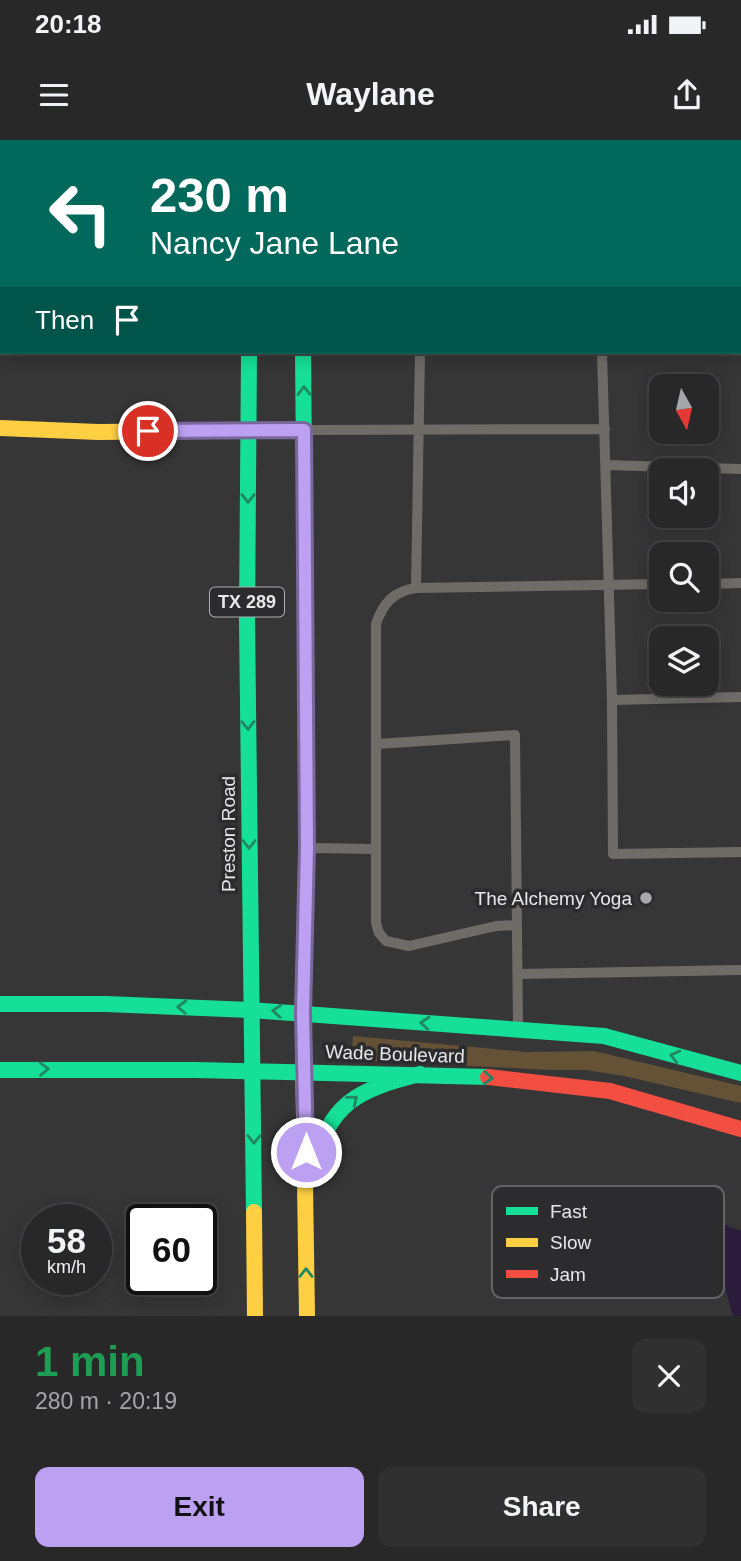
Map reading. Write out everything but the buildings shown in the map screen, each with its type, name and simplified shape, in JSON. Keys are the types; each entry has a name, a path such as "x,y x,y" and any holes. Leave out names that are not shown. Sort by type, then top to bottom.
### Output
{"main road":[{"name":"Preston Road","path":"249,354 247,633 255,1316"},
{"name":"TX 289","path":"303,354 307,848 303,1013 307,1316"},
{"path":"0,428 98,432 304,430"},
{"name":"Wade Boulevard","path":"0,1004 106,1004 250,1010 604,1036 741,1073"},
{"name":"Wade Boulevard","path":"0,1070 89,1068 499,1078 610,1091 741,1129"},
{"path":"306,1229 316,1154 329,1127 349,1102 370,1088 420,1074"}],"lane":[{"path":"416,588 420,354"},
{"path":"602,354 612,700 613,854 741,852"},
{"path":"304,430 605,429"},
{"path":"606,465 741,469"},
{"path":"719,584 741,583"},
{"path":"517,925 496,926 409,946 386,940 379,933 376,923 376,624 380,610 401,590 416,588 649,584"},
{"path":"612,700 741,697"},
{"path":"377,744 515,735 518,1031"},
{"path":"307,848 376,849"},
{"path":"519,974 741,970"}],"shaded area":[{"path":"353,1036 526,1052 594,1051 741,1086 741,1103 586,1070 352,1060"},
{"path":"724,1225 741,1231 741,1316 733,1316 724,1283"}],"traffic: fast":[{"path":"249,354 247,620 254,1212"},
{"path":"303,354 307,799"},
{"path":"0,1004 106,1004 250,1010 604,1036 741,1073"},
{"path":"0,1070 197,1070 488,1077"},
{"path":"314,1170 327,1129 349,1102 380,1086 420,1074"}],"traffic: slow":[{"path":"0,428 98,432 304,430"},
{"path":"303,1050 307,1316"},
{"path":"254,1212 255,1316"}],"traffic: jam":[{"path":"303,1050 307,799"},
{"path":"488,1077 610,1091 741,1129"}],"place":[{"name":"The Alchemy Yoga","path":"646,898"}],"route":[{"path":"148,431 304,430 307,848 303,1013 306,1152"}]}
